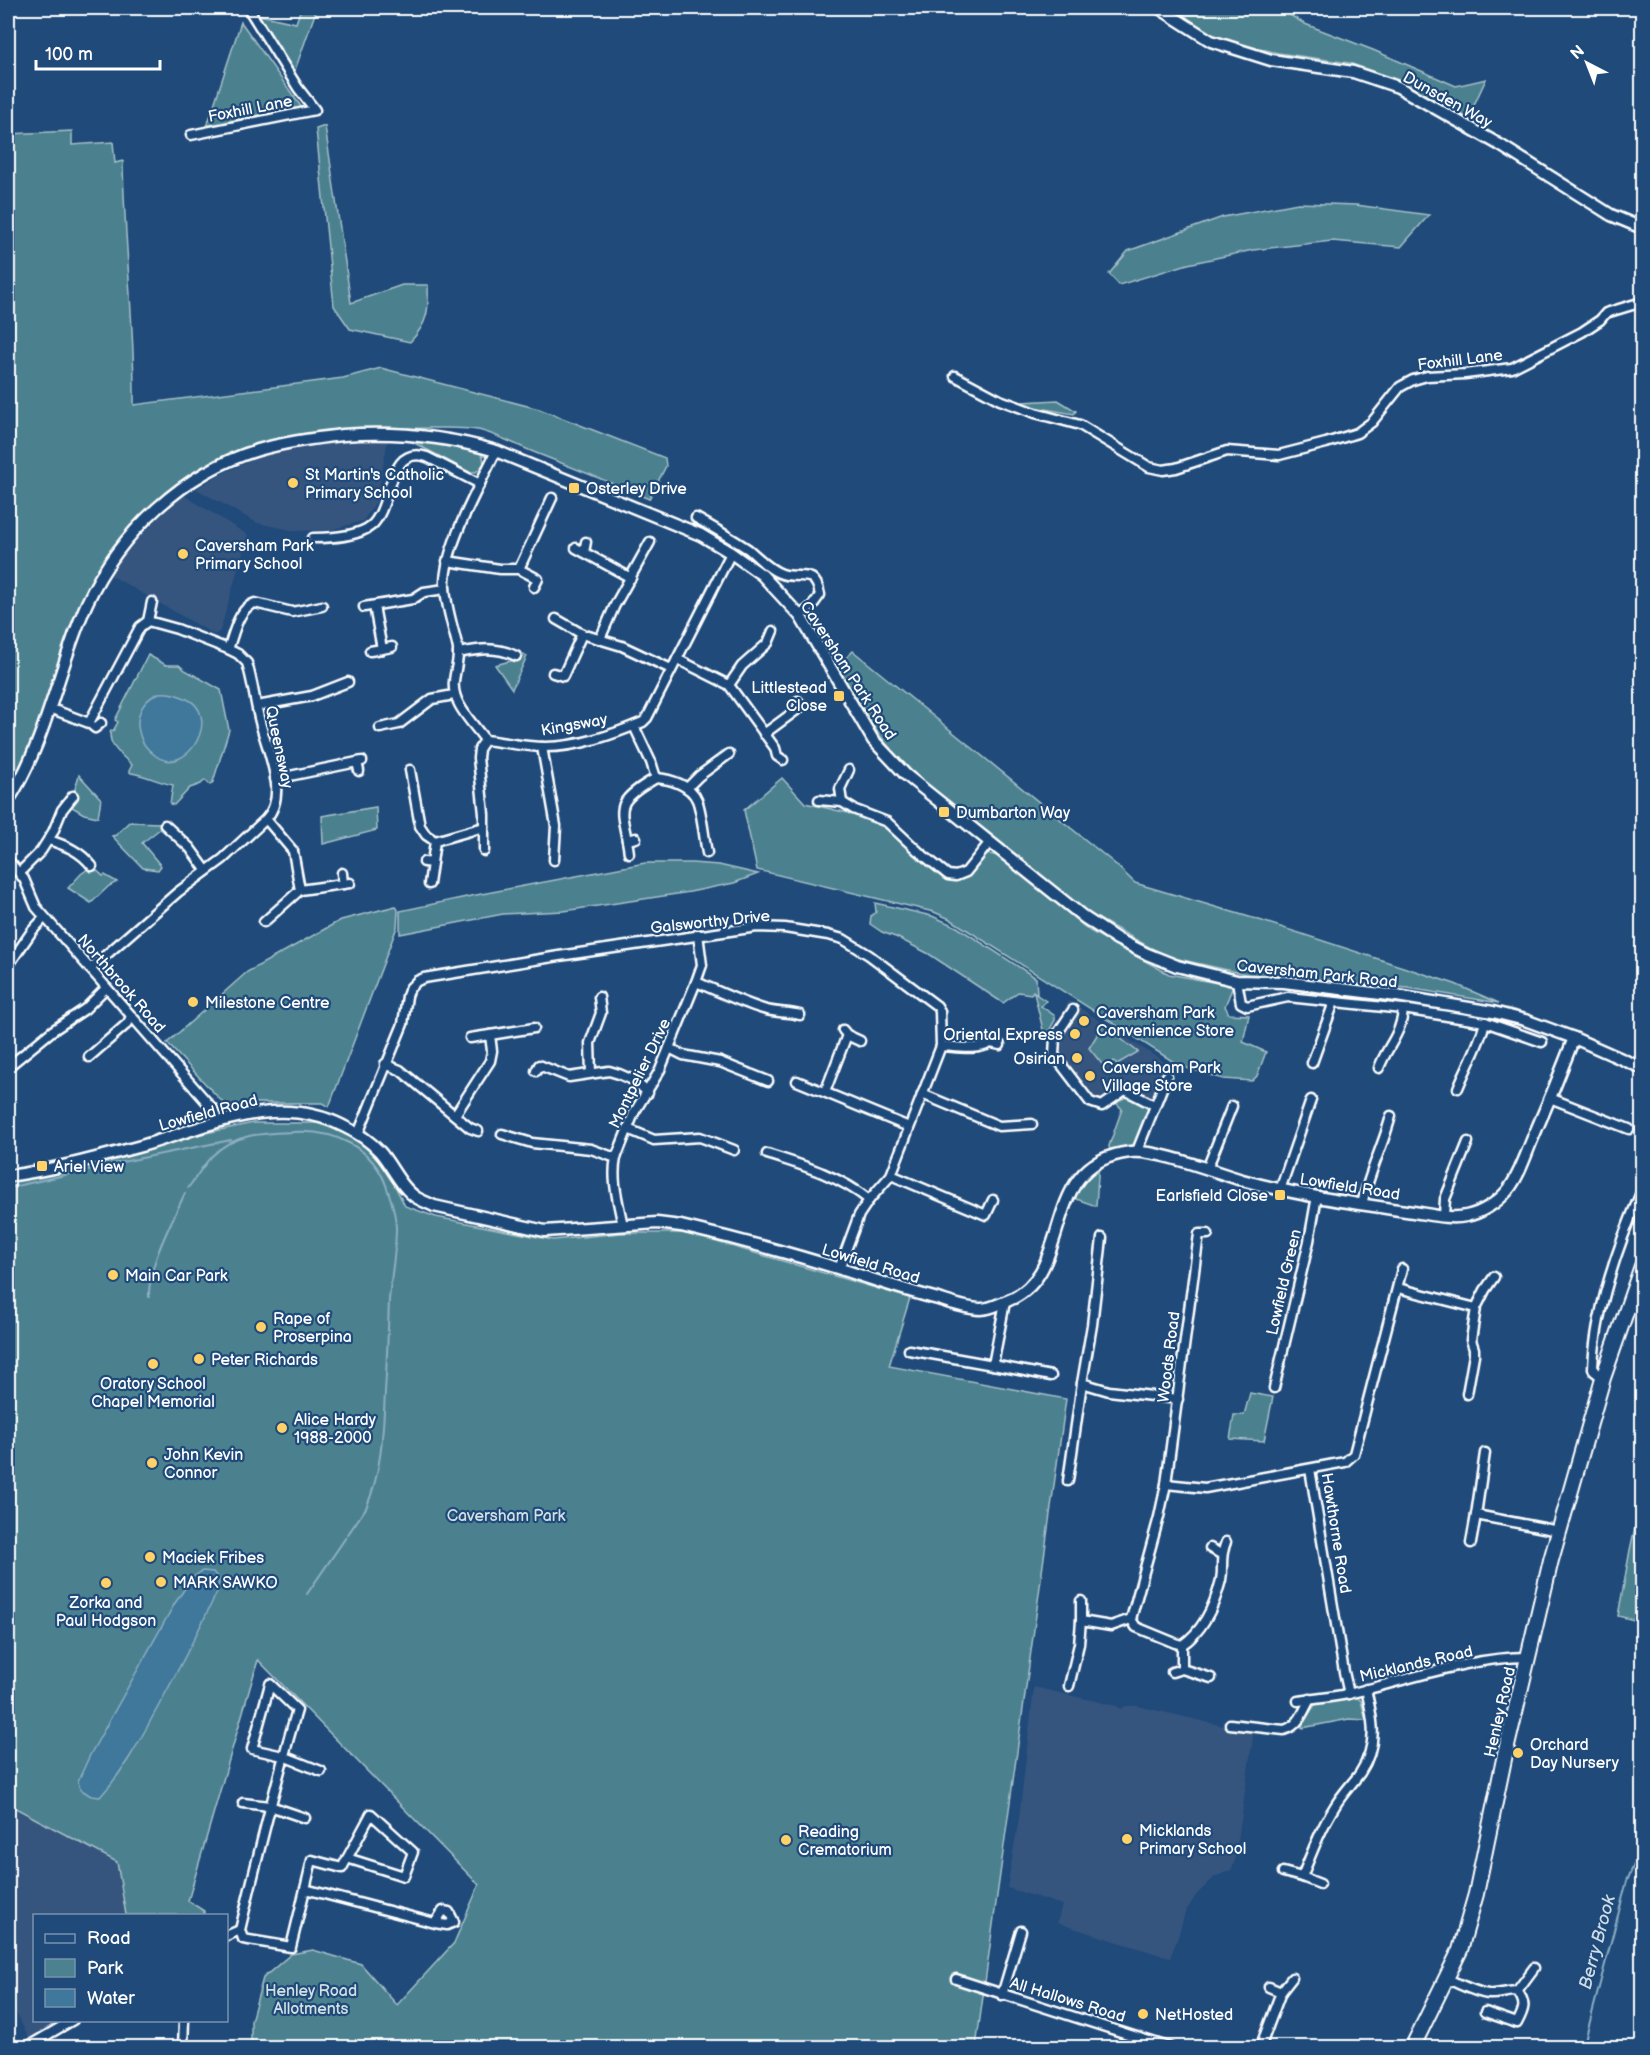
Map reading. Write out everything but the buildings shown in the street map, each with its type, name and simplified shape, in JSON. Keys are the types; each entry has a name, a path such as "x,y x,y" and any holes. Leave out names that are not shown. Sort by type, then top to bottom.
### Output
{"main road":[{"name":"Henley Road","path":"1412,2048 1460,1950 1476,1894 1504,1759 1560,1531 1603,1378 1642,1266"}],"street":[{"name":"Foxhill Lane","path":"191,135 315,110 298,88 248,8"},
{"name":"Dunsden Way","path":"1159,8 1211,41 1271,60 1353,72 1398,87 1500,145 1611,215 1642,228"},
{"name":"Foxhill Lane","path":"955,376 1000,400 1035,413 1080,425 1149,467 1163,470 1227,451 1279,455 1357,433 1372,422 1400,387 1413,380 1427,376 1512,368 1582,332 1606,313 1642,302"},
{"name":"Caversham Park Road","path":"8,801 25,770 87,603 102,574 126,541 154,510 188,485 223,464 256,450 286,442 365,433 400,433 438,437 467,442 496,451 701,535 762,575 800,616 873,740 906,775 1084,918 1116,939 1177,966 1238,981 1284,982 1461,1005 1525,1020 1574,1038 1642,1068"},
{"path":"484,851 478,758 479,749 485,740 454,695 453,683 458,653 445,589 447,561 496,451"},
{"path":"313,538 323,542 370,527 385,503 399,463 408,456 417,454 427,457 480,484"},
{"path":"519,569 552,498"},
{"path":"701,519 741,544 781,574 809,576 814,579 818,584 820,595 800,616"},
{"path":"586,542 580,550 631,578"},
{"path":"600,639 615,605 651,542"},
{"name":"Kingsway","path":"485,740 555,747 600,738 643,722 731,553"},
{"path":"447,561 500,569 519,569 539,582"},
{"path":"364,608 413,599 424,592 445,589"},
{"path":"95,724 134,638 140,627 148,621 152,602"},
{"path":"228,649 244,609 249,604 255,603 292,612 313,611 322,606"},
{"path":"374,606 382,649"},
{"path":"556,619 582,634 622,646 671,669"},
{"name":"Queensway","path":"90,969 177,892 223,859 272,813 275,804 275,779 246,663 238,654 228,649 177,629 148,621"},
{"path":"729,685 742,666 768,643 773,631"},
{"path":"553,673 562,678 582,634"},
{"path":"370,651 392,647"},
{"path":"458,653 489,648 506,655 516,656"},
{"path":"677,659 729,685 775,748 777,756 783,760"},
{"path":"257,706 312,696 342,686"},
{"path":"381,728 399,724 432,699 454,695"},
{"path":"764,734 802,706"},
{"path":"49,708 95,724 103,736"},
{"path":"634,726 656,778"},
{"path":"542,747 556,826 554,861"},
{"path":"687,788 699,776 724,764 729,754"},
{"path":"275,779 360,764"},
{"path":"410,770 420,826 426,835 435,841 484,827"},
{"path":"842,802 840,789 849,770"},
{"path":"629,853 632,839 621,810 624,801 656,778 665,778 687,788 697,799 709,847"},
{"path":"18,873 49,840 57,818 73,796"},
{"path":"819,800 842,802 853,809 887,822 948,875 956,876 966,872 989,843"},
{"path":"266,819 293,850 300,890"},
{"path":"165,825 190,848 207,870"},
{"path":"49,840 70,847 83,855 92,866"},
{"path":"429,884 428,862 435,841"},
{"name":"Northbrook Road","path":"9,864 28,886 36,907 213,1109 218,1122"},
{"path":"264,922 300,890 346,883 342,873"},
{"path":"8,966 32,931 45,918"},
{"name":"Galsworthy Drive","path":"358,1134 403,1024 410,988 424,978 698,934 766,928 818,933 843,939 869,955 937,1006 941,1021 941,1046 891,1175 859,1215 839,1269"},
{"name":"Montpelier Drive","path":"623,1226 616,1193 614,1165 634,1113 660,1070 696,982 702,965 698,934"},
{"path":"1238,981 1240,1003 1246,1006 1288,997 1403,1009 1485,1022 1542,1042"},
{"path":"696,982 762,1009 779,1013 787,1011 800,1015"},
{"path":"8,1067 52,1031 85,1009 106,988"},
{"path":"591,1073 590,1043 601,1013 599,997"},
{"path":"1312,1063 1334,1002"},
{"path":"1379,1068 1387,1049 1397,1036 1402,1022 1403,1009"},
{"path":"1073,1010 1055,1037 1054,1055 1090,1101 1102,1107 1125,1090 1154,1105"},
{"path":"89,1057 128,1023 131,1016"},
{"path":"1458,1088 1472,1060 1485,1022"},
{"path":"470,1038 534,1028"},
{"path":"825,1092 845,1032 860,1041"},
{"path":"455,1115 490,1061 492,1051 490,1035"},
{"name":"Lowfield Road","path":"8,1176 36,1172 139,1146 259,1112 293,1111 325,1118 358,1134 379,1151 410,1192 434,1206 545,1231 657,1223 681,1226 956,1304 982,1309 1005,1302 1025,1290 1044,1268 1072,1186 1082,1174 1104,1159 1120,1153 1137,1151 1280,1190 1362,1205 1444,1216 1466,1216 1477,1213 1498,1201 1516,1178 1574,1038"},
{"path":"941,1046 974,1048 984,1047 991,1043 1000,1045"},
{"path":"669,1048 683,1055 720,1062 768,1081"},
{"path":"385,1064 400,1070 470,1128 478,1131"},
{"path":"539,1065 569,1077 609,1071 635,1081 648,1093"},
{"path":"1137,1151 1167,1076"},
{"path":"797,1081 909,1127"},
{"path":"922,1094 999,1126 1032,1124"},
{"path":"1550,1098 1629,1129"},
{"path":"1280,1190 1311,1100"},
{"path":"1207,1170 1232,1106"},
{"path":"1362,1205 1391,1116"},
{"path":"628,1129 654,1140 699,1137 734,1150"},
{"path":"502,1134 532,1143 591,1149 616,1158"},
{"path":"1444,1216 1445,1199 1468,1142"},
{"path":"766,1154 852,1186 869,1200"},
{"path":"891,1175 985,1219 993,1200"},
{"path":"1603,1378 1593,1368 1596,1339 1617,1254 1642,1190"},
{"name":"Lowfield Green","path":"1274,1388 1309,1241 1317,1196"},
{"name":"Woods Road","path":"1131,1619 1166,1484 1200,1234"},
{"path":"1068,1481 1082,1383 1101,1285 1102,1238"},
{"name":"Hawthorne Road","path":"1349,1694 1310,1469 1345,1462 1354,1454 1402,1269"},
{"path":"1467,1394 1474,1355 1472,1338 1476,1308 1494,1278"},
{"path":"1398,1288 1476,1308"},
{"path":"993,1365 1005,1302"},
{"path":"909,1350 1051,1376"},
{"path":"1277,1375 1288,1377"},
{"path":"1082,1383 1118,1392 1178,1399"},
{"path":"1471,1543 1485,1453"},
{"path":"1166,1484 1205,1488 1310,1469"},
{"path":"1476,1515 1560,1531"},
{"path":"1182,1645 1191,1639 1208,1616 1221,1578 1221,1554 1226,1542"},
{"path":"1210,1548 1221,1554"},
{"path":"1069,1686 1079,1644 1082,1621 1081,1601"},
{"path":"1082,1621 1111,1626 1131,1619 1136,1627 1182,1645"},
{"path":"1182,1645 1182,1668"},
{"name":"Micklands Road","path":"1298,1701 1349,1694 1418,1675 1508,1657 1528,1658"},
{"path":"1172,1672 1182,1668 1211,1678"},
{"path":"321,1771 283,1756 252,1749 270,1684 297,1710 283,1756 270,1806 240,1930 243,1939 291,1947 312,1860 342,1868 347,1858 371,1814 413,1852 404,1876 347,1858"},
{"path":"1302,1877 1323,1825 1336,1803 1360,1772 1368,1756 1374,1730 1366,1689"},
{"path":"1230,1724 1290,1729 1299,1720 1310,1699"},
{"path":"243,1803 270,1806 305,1818"},
{"path":"1283,1872 1320,1884"},
{"path":"305,1889 435,1923"},
{"path":"228,1935 240,1930"},
{"path":"1002,1995 1021,1931"},
{"path":"1447,1979 1487,1994 1517,1991 1534,1968"},
{"path":"1260,2048 1281,1992 1292,1978"},
{"name":"All Hallows Road","path":"956,1979 1171,2048"},
{"path":"1269,1987 1281,1992"},
{"path":"1485,2012 1517,2024 1524,2008 1522,1998 1517,1991"},
{"path":"25,2048 70,2022"},
{"path":"183,2048 184,2022"}],"shaded area":[{"name":"St Martin's Catholic Primary School","path":"388,439 377,500 363,521 330,530 296,531 257,523 196,489 217,476 277,451 315,445"},
{"name":"Caversham Park Primary School","path":"182,494 248,535 220,631 215,635 105,572"},
{"path":"1069,1001 1166,1063 1148,1105 1124,1095 1101,1110 1052,1056 1051,1033"},
{"name":"Micklands Primary School","path":"1034,1687 1117,1706 1120,1709 1126,1706 1138,1706 1219,1725 1254,1730 1235,1861 1231,1870 1215,1877 1197,1894 1185,1913 1170,1958 1057,1923 1062,1905 1007,1888 1019,1818"},
{"path":"8,1804 117,1862 128,1914 33,1914 33,2022 56,2022 29,2038 8,1999"}],"green space":[{"path":"301,8 317,8 294,73 251,13 296,23"},
{"path":"1185,8 1278,8 1305,24 1456,86 1486,79 1468,118 1395,79 1349,63 1278,53 1203,35 1181,11"},
{"path":"241,22 302,108 207,126"},
{"path":"325,126 351,303 402,285 428,285 426,316 421,329 410,342 350,329 334,306 316,129"},
{"path":"72,131 72,145 113,142 115,163 123,161 134,405 343,378 381,368 539,409 665,458 666,466 649,499 496,436 467,429 362,428 273,441 232,455 193,475 158,500 125,532 97,571 70,629 37,731 8,792 8,134"},
{"path":"1298,203 1356,205 1429,215 1401,247 1332,241 1253,250 1188,264 1119,285 1109,274 1128,251 1223,217"},
{"path":"1058,400 1076,411 1074,414 1028,406 1023,402"},
{"path":"405,438 478,451 483,456 484,464 476,472 469,472"},
{"path":"518,651 527,656 512,689 495,665 514,660"},
{"path":"853,651 1114,863 1135,883 1256,919 1455,984 1499,1003 1408,988 1259,977 1165,956 1092,915 976,826 898,759 859,708 837,667"},
{"path":"148,655 166,665 179,665 221,690 229,730 213,782 210,785 205,780 190,788 174,805 170,804 173,785 131,773 129,771 132,765 116,750 111,741 111,730 113,731 118,722 115,720"},
{"path":"79,775 101,799 98,817 84,814 67,804 73,796"},
{"path":"782,778 805,803 878,820 918,856 947,878 989,854 998,856 1090,931 1169,974 1233,986 1225,1006 1229,1014 1249,1015 1243,1042 1266,1052 1257,1076 1252,1081 1223,1079 1180,1066 950,919 934,912 757,870 744,810"},
{"path":"376,807 377,830 323,844 322,816"},
{"path":"129,822 165,825 142,843 161,866 158,870 143,868 112,836"},
{"path":"645,863 719,865 758,874 734,883 690,892 564,911 503,914 400,934 400,911"},
{"path":"92,866 103,876 117,882 109,886 91,903 68,888"},
{"path":"875,903 932,916 957,927 1036,978 1037,994 1033,991 1031,994 1018,992 1003,1003 929,954 870,924 871,916 876,912"},
{"path":"396,906 398,910 397,927 329,1107 322,1103 254,1103 230,1110 167,1043 247,972 341,920"},
{"path":"1034,993 1046,1001 1041,1006 1055,1016 1045,1038"},
{"path":"1103,1025 1138,1052 1117,1064 1114,1061 1105,1068 1089,1048"},
{"path":"1124,1095 1148,1105 1152,1111 1137,1151 1111,1156 1109,1146 1122,1109 1114,1101"},
{"name":"Caversham Park","path":"253,1123 321,1123 359,1140 388,1172 405,1206 436,1217 553,1240 621,1233 686,1233 910,1298 889,1366 1066,1399 976,2047 251,2047 251,2021 263,1978 291,1954 313,1950 361,1964 397,2005 454,1943 479,1885 258,1660 188,1901 204,1911 204,1914 126,1914 117,1862 8,1804 8,1175"},
{"path":"1099,1162 1096,1206 1068,1196"},
{"path":"1250,1393 1273,1397 1264,1441 1230,1439 1234,1415 1244,1415"},
{"path":"1642,1496 1642,1622 1618,1616"},
{"path":"1357,1697 1361,1701 1366,1720 1349,1719 1302,1728 1303,1722 1315,1705"}],"water":[{"path":"159,693 185,698 196,706 201,717 201,729 197,741 189,752 179,758 168,760 156,756 143,743 140,735 138,721 143,706"},
{"path":"202,1571 213,1572 219,1580 217,1592 202,1623 129,1758 100,1797 91,1796 80,1789 78,1781 90,1755 175,1603 192,1578"}],"waterway":[{"path":"188,1188 212,1156 230,1143 261,1134 308,1132 337,1138 362,1151 381,1174 392,1202 396,1237 389,1300 379,1465 366,1508 307,1594"},
{"path":"8,1188 231,1140"},
{"path":"149,1297 152,1271 185,1193"},
{"name":"Berry Brook","path":"1583,2048 1627,1881 1642,1846"}],"place":[{"name":"St Martin's Catholic Primary School","path":"293,483"},
{"name":"Osterley Drive","path":"574,488"},
{"name":"Caversham Park Primary School","path":"183,554"},
{"name":"Littlestead Close","path":"839,696"},
{"name":"Dumbarton Way","path":"944,812"},
{"name":"Milestone Centre","path":"193,1002"},
{"name":"Caversham Park Convenience Store","path":"1084,1021"},
{"name":"Oriental Express","path":"1075,1034"},
{"name":"Osirian","path":"1077,1058"},
{"name":"Caversham Park Village Store","path":"1090,1076"},
{"name":"Ariel View","path":"42,1166"},
{"name":"Earlsfield Close","path":"1280,1195"},
{"name":"Main Car Park","path":"113,1275"},
{"name":"Rape of Proserpina","path":"261,1327"},
{"name":"Peter Richards","path":"199,1359"},
{"name":"Oratory School Chapel Memorial","path":"153,1364"},
{"name":"Alice Hardy 1988-2000","path":"282,1428"},
{"name":"John Kevin Connor","path":"152,1463"},
{"name":"Maciek Fribes","path":"150,1557"},
{"name":"MARK SAWKO","path":"161,1582"},
{"name":"Zorka and Paul Hodgson","path":"106,1583"},
{"name":"Orchard Day Nursery","path":"1518,1753"},
{"name":"Micklands Primary School","path":"1127,1839"},
{"name":"Reading Crematorium","path":"786,1840"},
{"name":"NetHosted","path":"1143,2014"}],"park label":[{"name":"Henley Road Allotments","path":"311,1999"}]}
